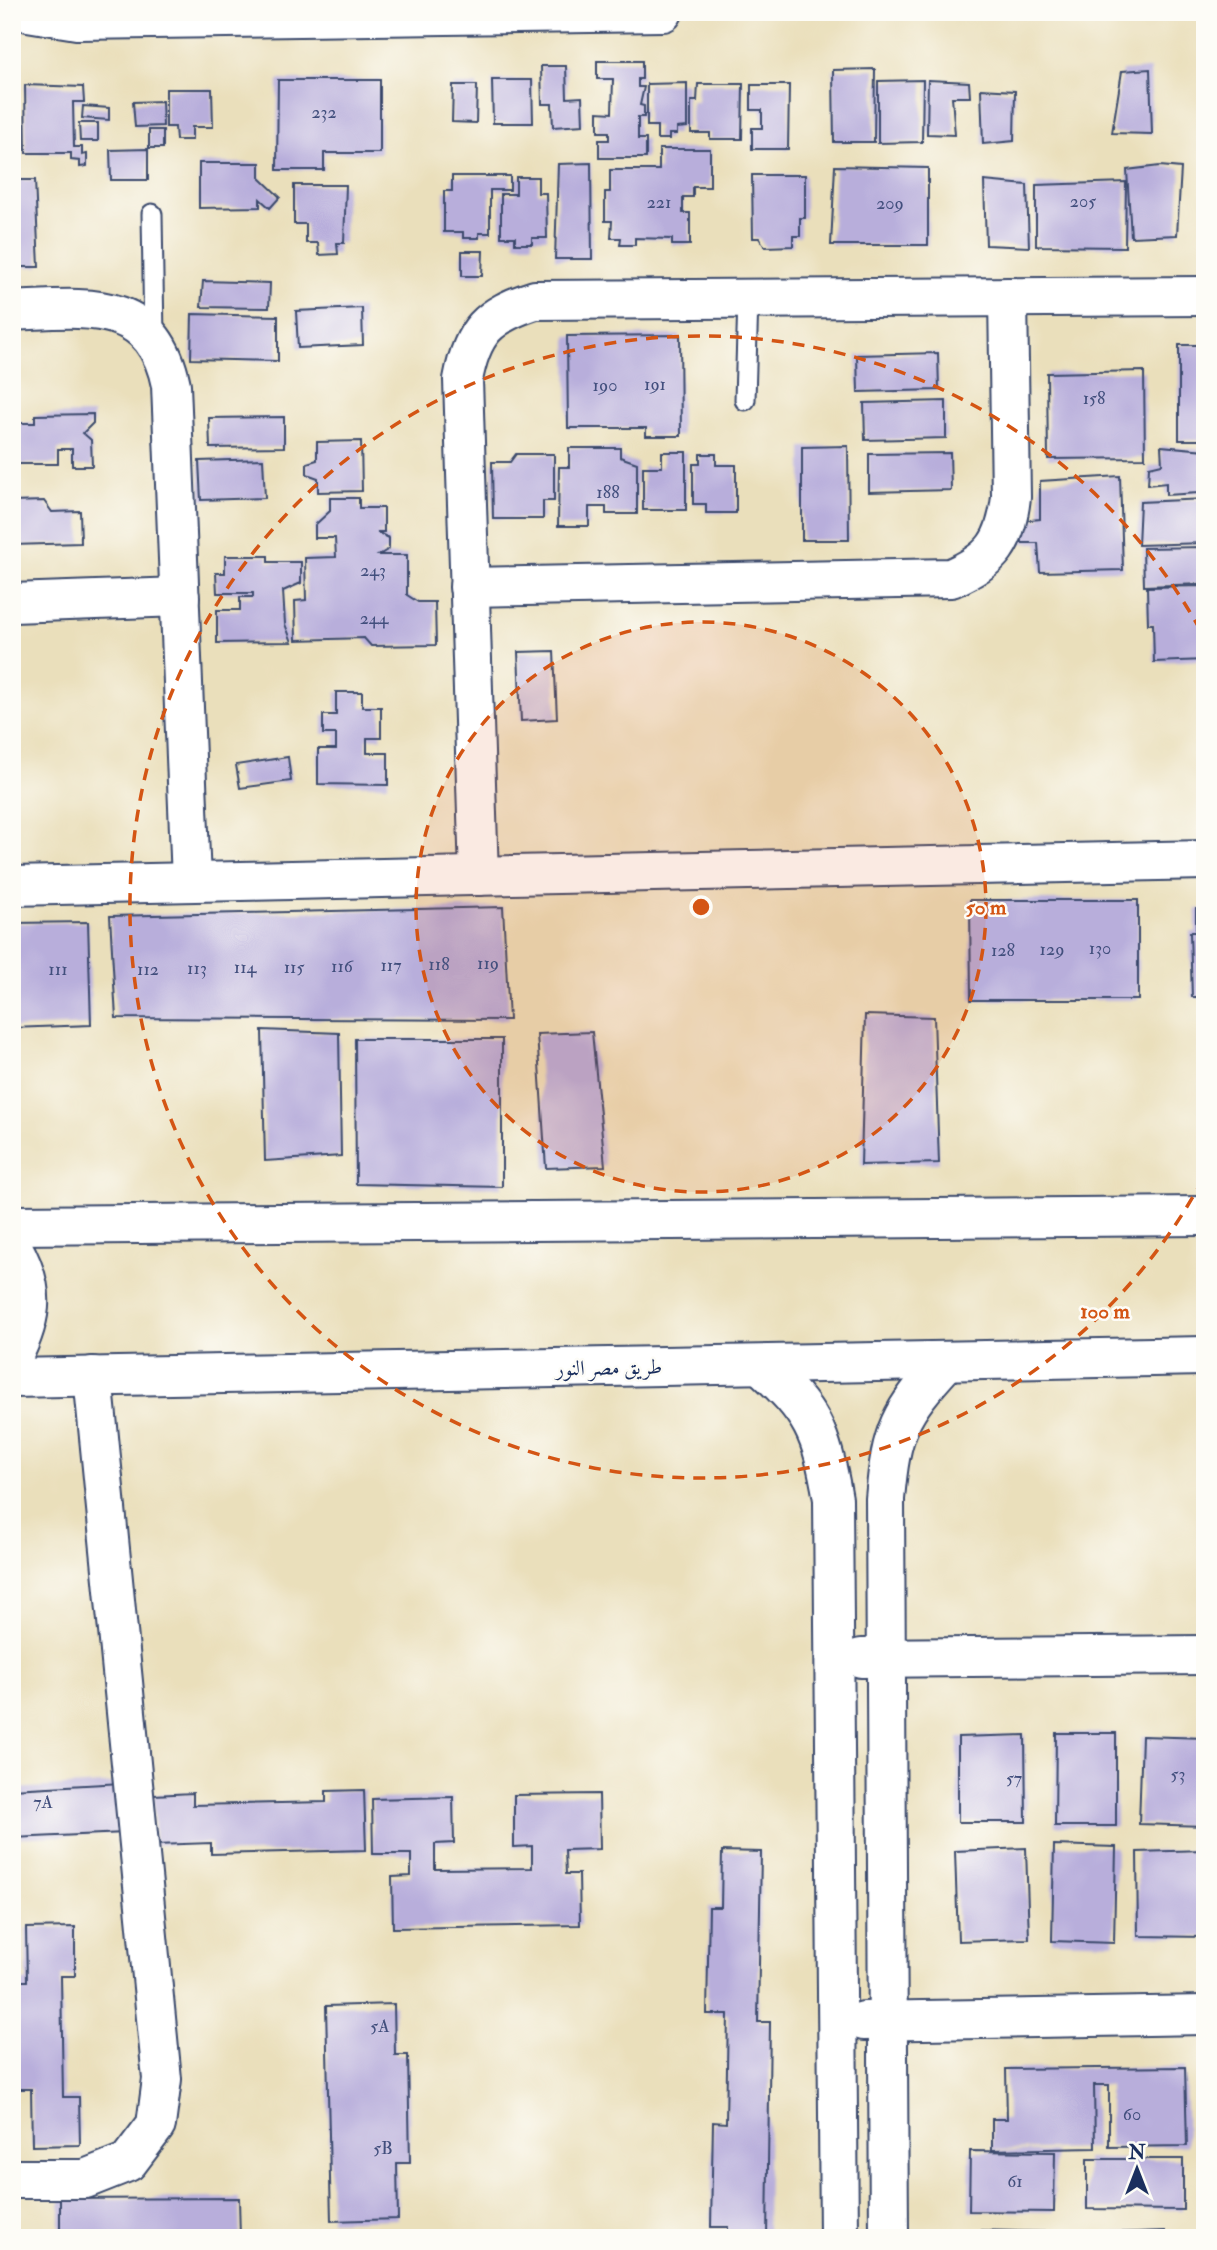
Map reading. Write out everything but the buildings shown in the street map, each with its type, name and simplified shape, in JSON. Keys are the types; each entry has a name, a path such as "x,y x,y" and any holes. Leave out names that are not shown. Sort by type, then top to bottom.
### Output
{"street":[{"path":"28,12 78,20 663,12"},
{"path":"479,876 463,380 468,351 484,325 507,309 535,300 1205,296"},
{"path":"469,587 951,578 976,567 996,548 1008,524 1011,497 1008,297"},
{"path":"12,311 83,308 110,311 135,321 154,340 166,361 171,385 191,881"},
{"path":"12,603 180,597"},
{"path":"12,886 1205,860"},
{"path":"12,1225 1205,1216"},
{"path":"12,1246 26,1273 31,1303 26,1332 12,1358"},
{"name":"طريق مصر النور","path":"12,1378 1205,1356"},
{"path":"889,2238 885,1499 890,1447 911,1400 946,1362"},
{"path":"761,1365 800,1401 824,1447 833,1499 839,2238"},
{"path":"12,2179 85,2179 128,2162 156,2125 162,2079 93,1376"},
{"path":"834,1658 1205,1655"},
{"path":"838,2022 1205,2015"}],"lane":[{"path":"152,214 154,340"},
{"path":"745,400 747,299"}]}
